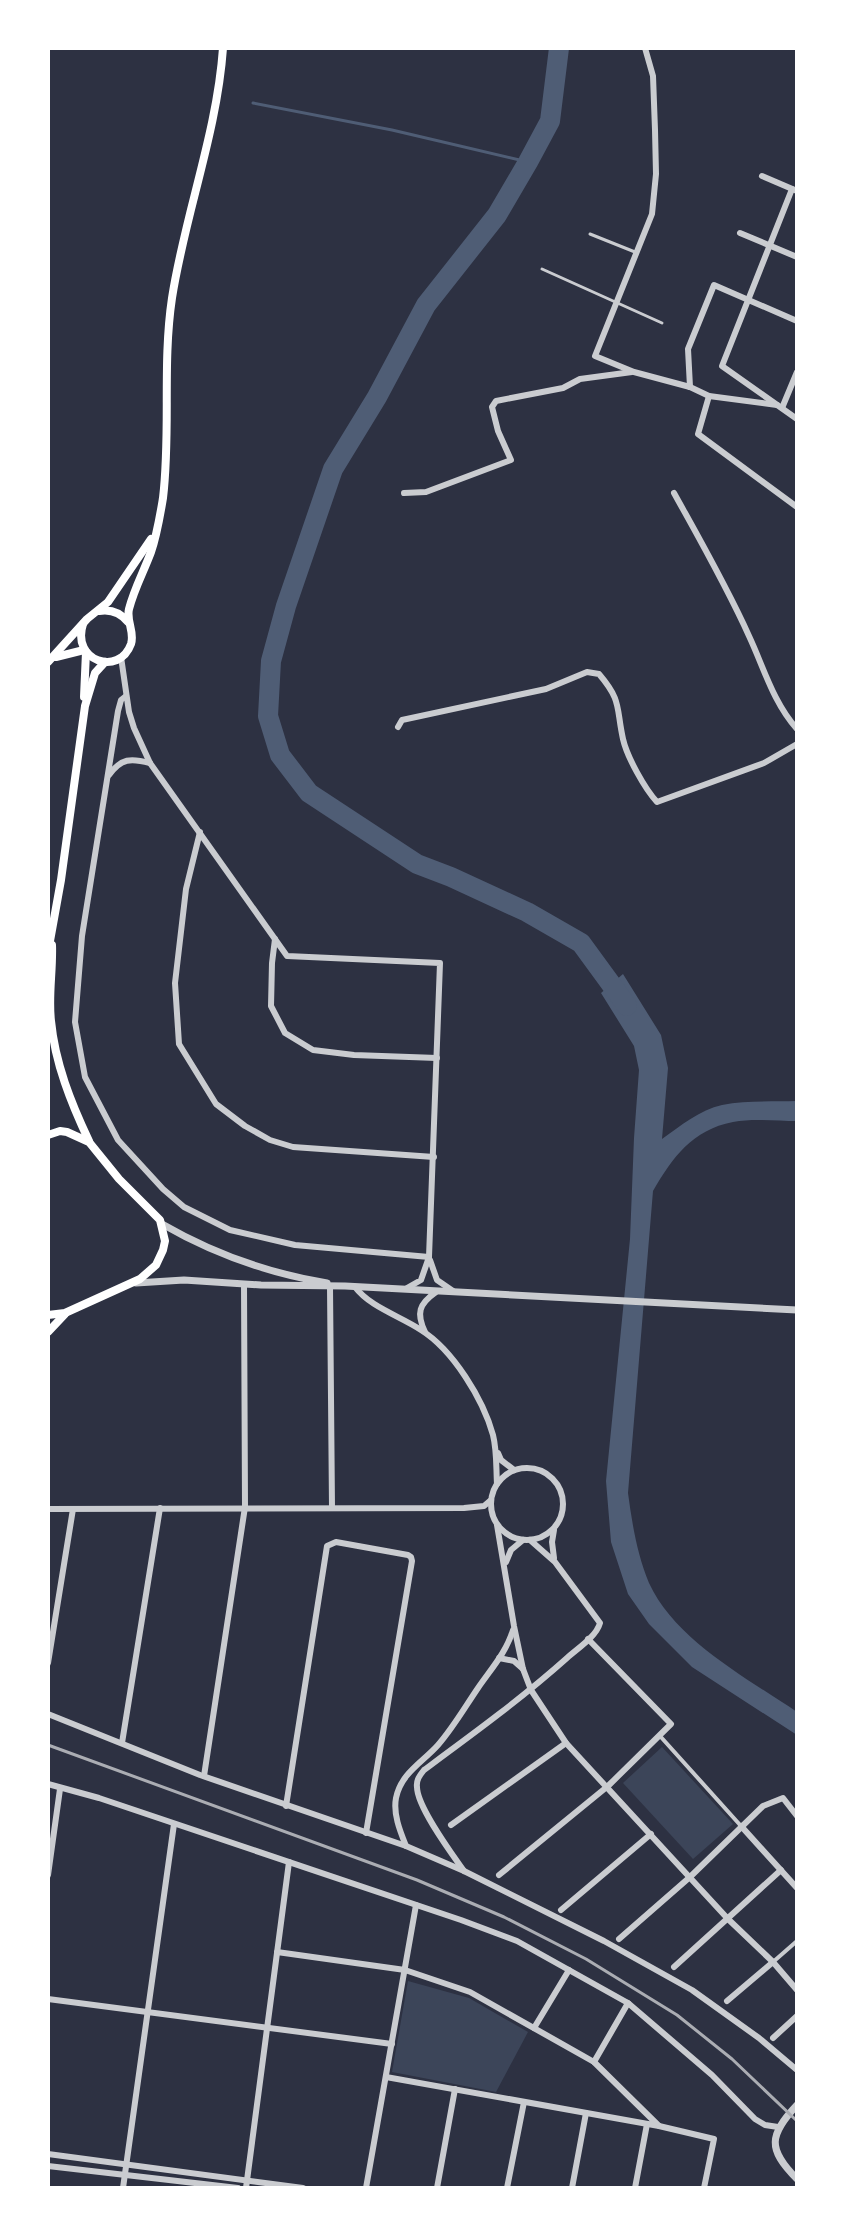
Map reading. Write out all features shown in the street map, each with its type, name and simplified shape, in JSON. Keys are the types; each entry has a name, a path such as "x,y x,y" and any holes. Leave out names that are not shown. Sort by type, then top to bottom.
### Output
{"main road":[{"path":"85,706 95,673 105,662 127,652 132,637 128,622 132,600 157,527 164,482 166,349 172,298 217,93 223,48"},
{"path":"48,662 92,614 108,602 157,527"},
{"path":"98,611 118,613 128,622"},
{"path":"83,624 80,640 85,651 94,659 105,662"},
{"path":"48,662 63,654 85,651"},
{"path":"48,1315 65,1313 149,1273 160,1258 165,1241 162,1224 89,1142 68,1094 54,1040 50,1007 52,937 85,706 85,651"},
{"path":"48,952 52,937"},
{"path":"48,1135 67,1132 89,1142"},
{"path":"48,1332 65,1313"}],"street":[{"path":"645,48 653,76 656,174 652,214 595,356 709,396 779,406"},
{"path":"762,176 795,190 722,366 797,419"},
{"path":"740,233 797,257"},
{"path":"690,387 688,349 714,285 797,321"},
{"path":"404,493 426,492 511,460 498,431 492,407 496,401 563,388 580,379 634,372"},
{"path":"779,406 796,378"},
{"path":"709,396 698,434 797,507"},
{"path":"674,493 751,639 768,685 797,729"},
{"path":"121,657 134,728 150,763 287,956 440,963 429,1257 421,1280 399,1290"},
{"path":"398,727 402,720 546,689 587,672 599,674 612,689 619,706 624,743 649,793 657,802 764,763 797,744"},
{"path":"126,696 121,700 118,711 82,936 75,1022 85,1077 118,1140 184,1207 230,1230 307,1247 429,1257"},
{"path":"108,778 117,765 134,758 150,763"},
{"path":"200,832 186,889 175,983 179,1044 216,1104 270,1140 293,1147 434,1157"},
{"path":"275,939 271,1006 285,1033 313,1050 437,1058"},
{"path":"162,1224 213,1251 249,1265 345,1286 797,1310"},
{"path":"429,1257 437,1280 456,1292"},
{"path":"131,1284 184,1280 345,1286"},
{"path":"204,1776 245,1507 244,1284"},
{"path":"330,1287 332,1508"},
{"path":"355,1287 371,1302 425,1332 460,1369 487,1418 501,1460 514,1470"},
{"path":"425,1332 419,1316 421,1308 436,1292"},
{"path":"496,1450 497,1484"},
{"path":"555,1562 552,1542 563,1505 557,1483 549,1474 534,1468 514,1470 504,1475 497,1484 491,1509 497,1525 523,1669 531,1690 566,1743 797,1990"},
{"path":"48,1509 464,1508 484,1506 491,1500"},
{"path":"122,1743 160,1508"},
{"path":"48,1663 73,1509"},
{"path":"464,1871 438,1834 417,1793 418,1779 424,1770 531,1690 598,1630 600,1623 555,1562 527,1540 504,1532 497,1525"},
{"path":"504,1565 519,1542 540,1538 555,1527"},
{"path":"286,1806 327,1546 336,1542 411,1557 366,1833"},
{"path":"406,1846 396,1813 399,1787 411,1769 440,1743 507,1647 514,1626"},
{"path":"499,1875 608,1786 671,1724 588,1639"},
{"path":"499,1658 514,1661 523,1669"},
{"path":"48,1714 204,1776 406,1846 464,1871 604,1941 692,1990 759,2038 797,2070"},
{"path":"659,1736 797,1888"},
{"path":"451,1825 566,1743"},
{"path":"48,1784 99,1798 517,1941 628,2003 712,2075 755,2119 778,2127"},
{"path":"48,1875 60,1789"},
{"path":"619,1939 690,1877 763,1806 783,1798 797,1816"},
{"path":"123,2188 174,1824"},
{"path":"561,1910 651,1834"},
{"path":"247,2184 289,1862"},
{"path":"674,1967 781,1870"},
{"path":"366,2188 416,1905"},
{"path":"727,2001 797,1941"},
{"path":"277,1952 405,1970 470,1992 594,2062 659,2126"},
{"path":"534,2028 569,1970"},
{"path":"48,1999 392,2044"},
{"path":"594,2062 628,2003"},
{"path":"773,2038 797,2016"},
{"path":"386,2077 659,2126 714,2139 704,2188"},
{"path":"437,2188 455,2089"},
{"path":"507,2188 524,2102"},
{"path":"797,2105 778,2127 775,2144 777,2152 797,2179"},
{"path":"572,2188 586,2113"},
{"path":"635,2188 647,2124"},
{"path":"48,2154 247,2184 303,2188"},
{"path":"48,2166 238,2188"}],"lane":[{"path":"590,234 638,253"},
{"path":"542,269 662,323"}],"shaded area":[{"path":"623,974 661,1035 668,1068 662,1139 714,1107 797,1101 797,1121 741,1121 706,1131 676,1156 653,1191 628,1493 641,1561 661,1604 694,1640 714,1656 797,1712 797,1735 692,1667 649,1624 628,1594 611,1542 606,1481 630,1239 639,1070 634,1046 601,993"},
{"path":"662,1747 733,1824 693,1859 623,1783"},
{"path":"408,1981 469,1998 528,2032 496,2092 392,2072"}],"waterway":[{"path":"559,48 550,121 528,162 497,215 426,305 377,397 333,469 286,606 271,661 268,716 280,755 309,793 417,864 527,912 581,943 627,1006"},
{"path":"253,103 392,130 528,162"}],"railway":[{"path":"48,1745 417,1880 504,1917 586,1959 677,2015 732,2059 797,2121"}]}
